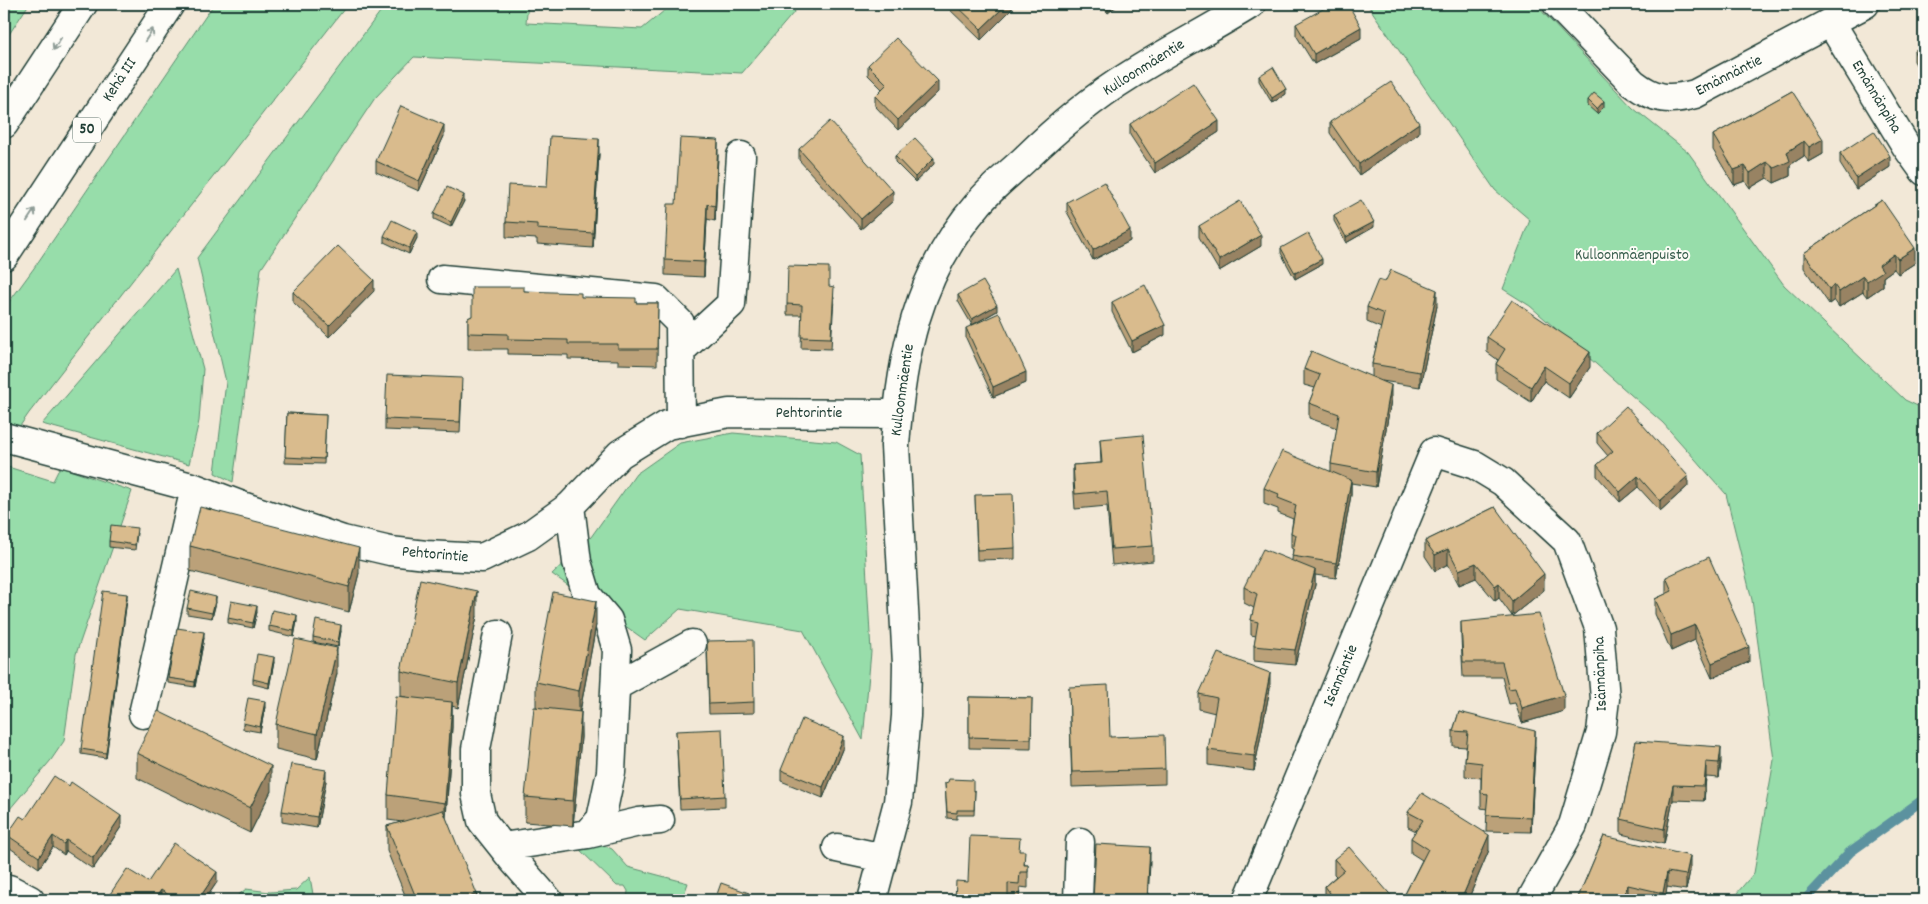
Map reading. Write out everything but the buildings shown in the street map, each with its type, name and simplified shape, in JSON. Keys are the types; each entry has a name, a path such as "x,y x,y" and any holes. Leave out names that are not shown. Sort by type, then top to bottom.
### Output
{"main road":[{"path":"4,124 83,4"},
{"name":"Kehä III","path":"4,256 170,4"},
{"name":"Emännäntie","path":"1557,4 1644,92 1659,98 1677,99 1695,94 1865,4"},
{"name":"Kulloonmäentie","path":"872,900 898,802 906,716 907,664 895,446 905,354 921,299 944,251 978,204 1047,138 1084,106 1239,7"},
{"name":"Emännänpiha","path":"1831,22 1906,146 1924,170"},
{"path":"680,350 731,304 741,156"},
{"path":"442,278 656,299 680,323 681,423"},
{"name":"Pehtorintie","path":"4,437 195,488 343,540 390,551 426,556 482,558 528,536 570,506 620,454 667,426 728,413 897,414"},
{"name":"Isännäntie","path":"1248,900 1434,452"},
{"name":"Isännänpiha","path":"1434,452 1475,465 1503,482 1567,541 1599,628 1605,699 1601,732 1573,826 1531,900"},
{"path":"143,714 195,488"},
{"path":"570,506 577,562 587,595 608,620 617,650 611,772 601,819 588,834"},
{"path":"498,634 476,748 476,794 482,821 548,900"},
{"path":"616,686 692,644"},
{"path":"503,847 588,834 639,822 660,820"},
{"path":"1078,900 1080,842"},
{"path":"837,848 883,858"},
{"path":"4,889 9,889 30,900"}],"green space":[{"path":"4,4 29,4 4,42"},
{"path":"214,4 348,4 29,413 4,449 4,309"},
{"path":"386,4 528,4 526,23 642,29 670,6 754,7 755,4 801,4 742,73 414,57 375,98 261,269 233,482 215,473 226,382 197,258"},
{"name":"Kulloonmäenpuisto","path":"1367,4 1535,4 1633,108 1688,152 1784,285 1905,400 1924,409 1924,799 1850,852 1805,900 1731,900 1754,873 1774,760 1752,600 1726,494 1663,423 1530,306 1503,289 1530,220 1495,190"},
{"path":"176,269 203,369 199,421 189,464 42,424"},
{"path":"733,433 836,442 860,455 871,652 863,740 803,630 680,609 645,640 552,574 591,537 636,474 680,443"},
{"path":"8,467 53,481 60,467 132,491 76,654 64,741 51,760 4,816 4,475"},
{"path":"590,839 612,849 628,867 688,883 682,900 627,900 628,891 625,886 617,886 576,846"},
{"path":"310,877 314,900 232,900 246,889 270,892 296,890"}],"waterway":[{"path":"1805,900 1850,852 1924,799"}]}
